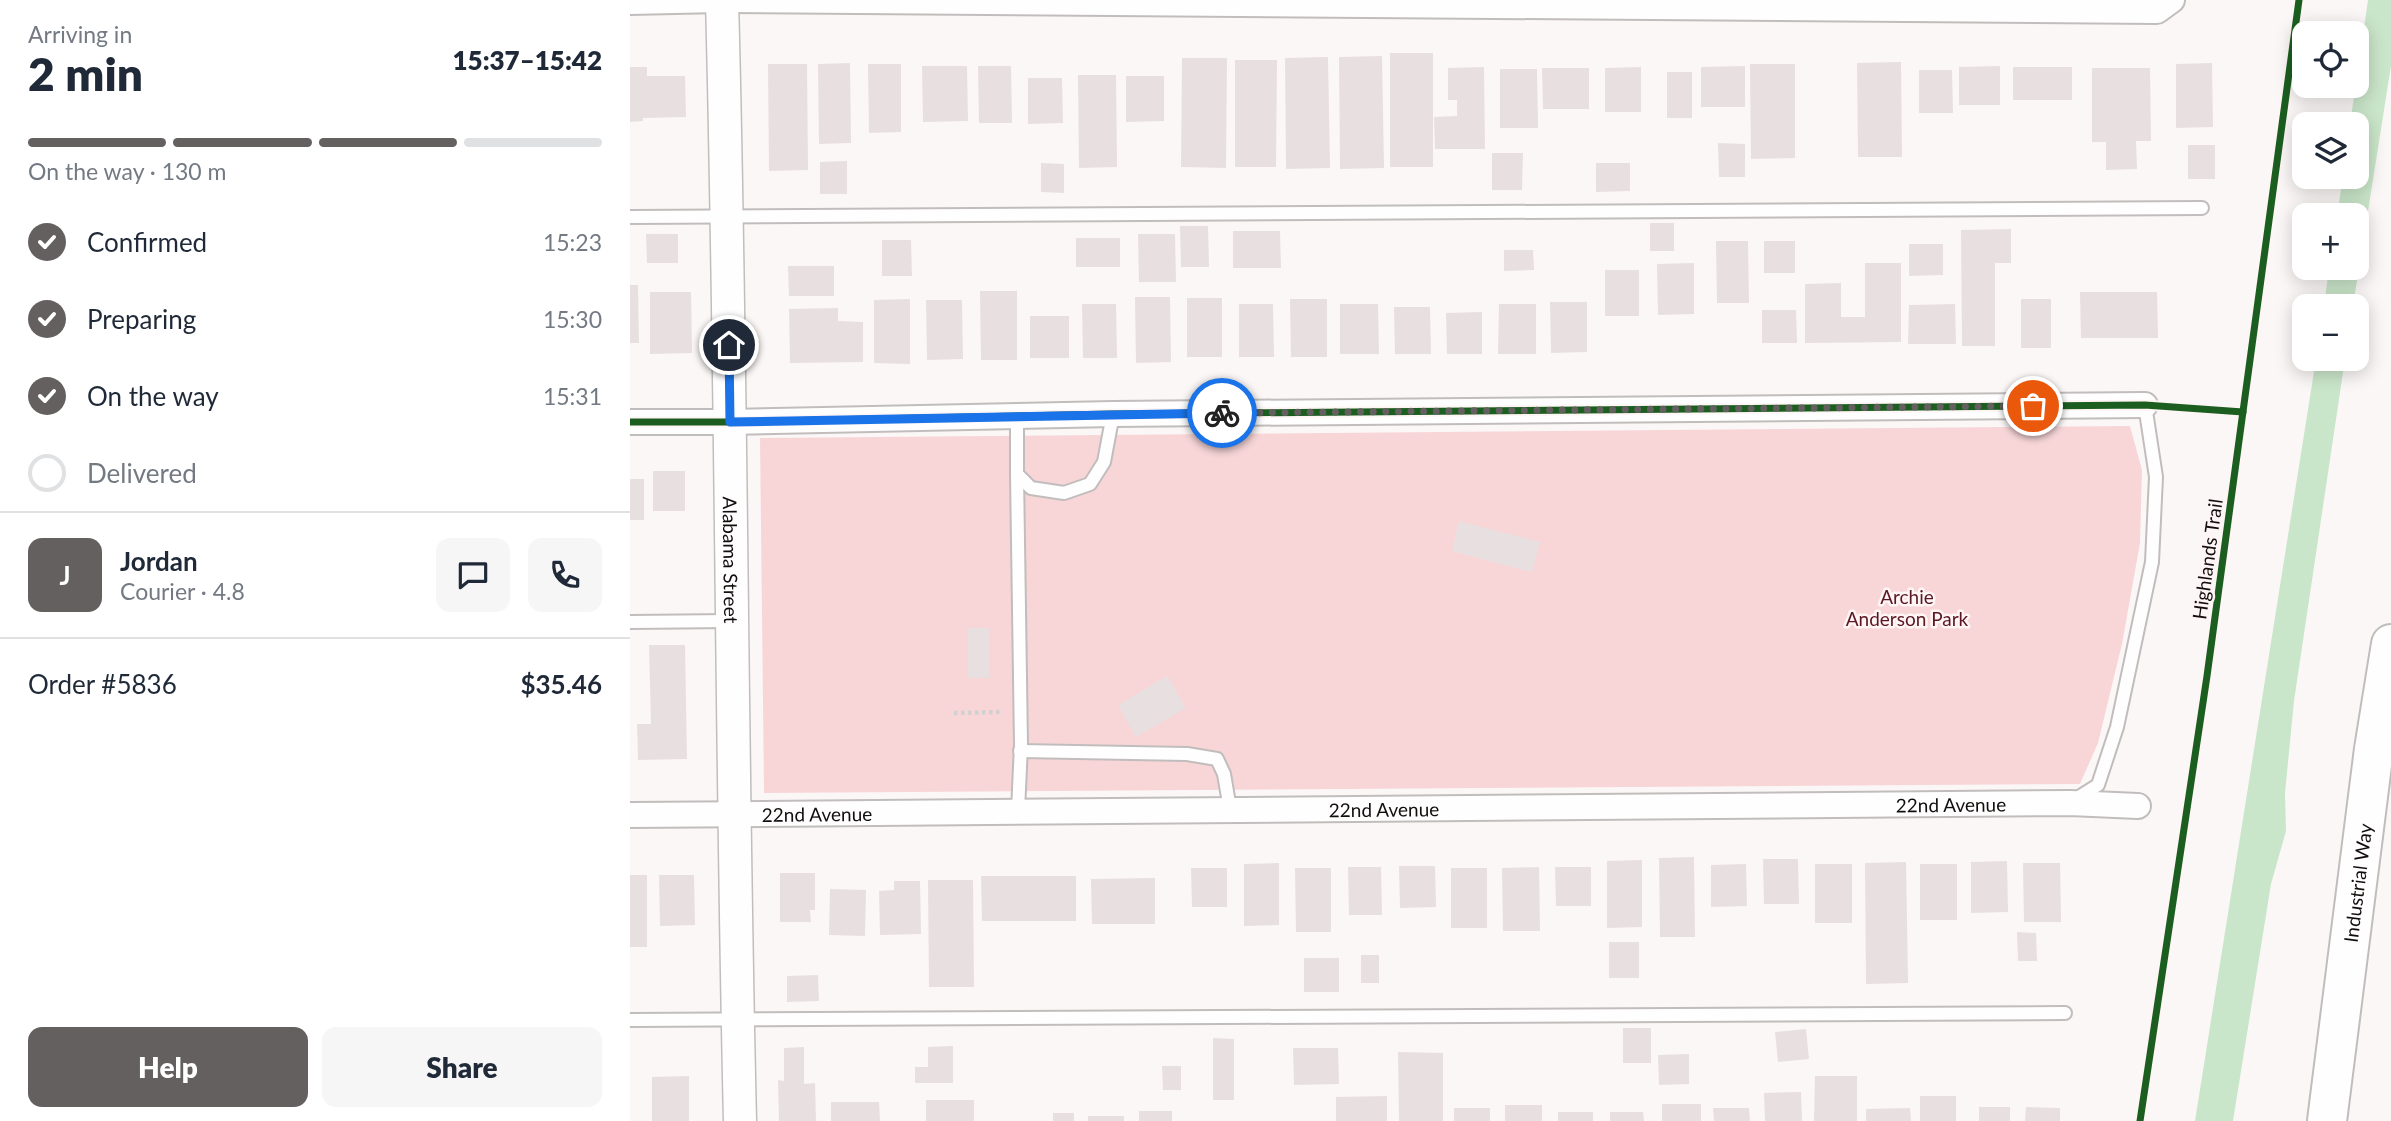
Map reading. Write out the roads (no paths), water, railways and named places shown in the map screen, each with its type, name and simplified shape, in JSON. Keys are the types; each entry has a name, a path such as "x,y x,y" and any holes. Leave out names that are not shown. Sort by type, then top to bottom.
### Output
{"main road":[{"name":"Industrial Way","path":"2327,1121 2374,749 2391,644"}],"street":[{"path":"630,2 721,0"},
{"name":"Alabama Street","path":"721,0 728,216 733,813 740,1121"},
{"path":"729,0 2157,11 2172,0"},
{"path":"630,422 1113,414 2145,405"},
{"name":"22nd Avenue","path":"630,815 2070,803 2138,806"}],"lane":[{"path":"630,217 2203,208"},
{"path":"2070,803 2098,785 2117,727 2152,562 2156,477 2145,405"},
{"path":"1017,474 1031,488 1064,493 1090,484 1104,462 1113,414"},
{"path":"1017,416 1020,711 1018,811"},
{"path":"630,622 733,621"},
{"path":"1020,751 1187,754 1216,760 1224,774 1230,809"},
{"path":"630,1020 2065,1013"}],"park label":[{"name":"Archie Anderson Park","path":"1907,607"}]}
